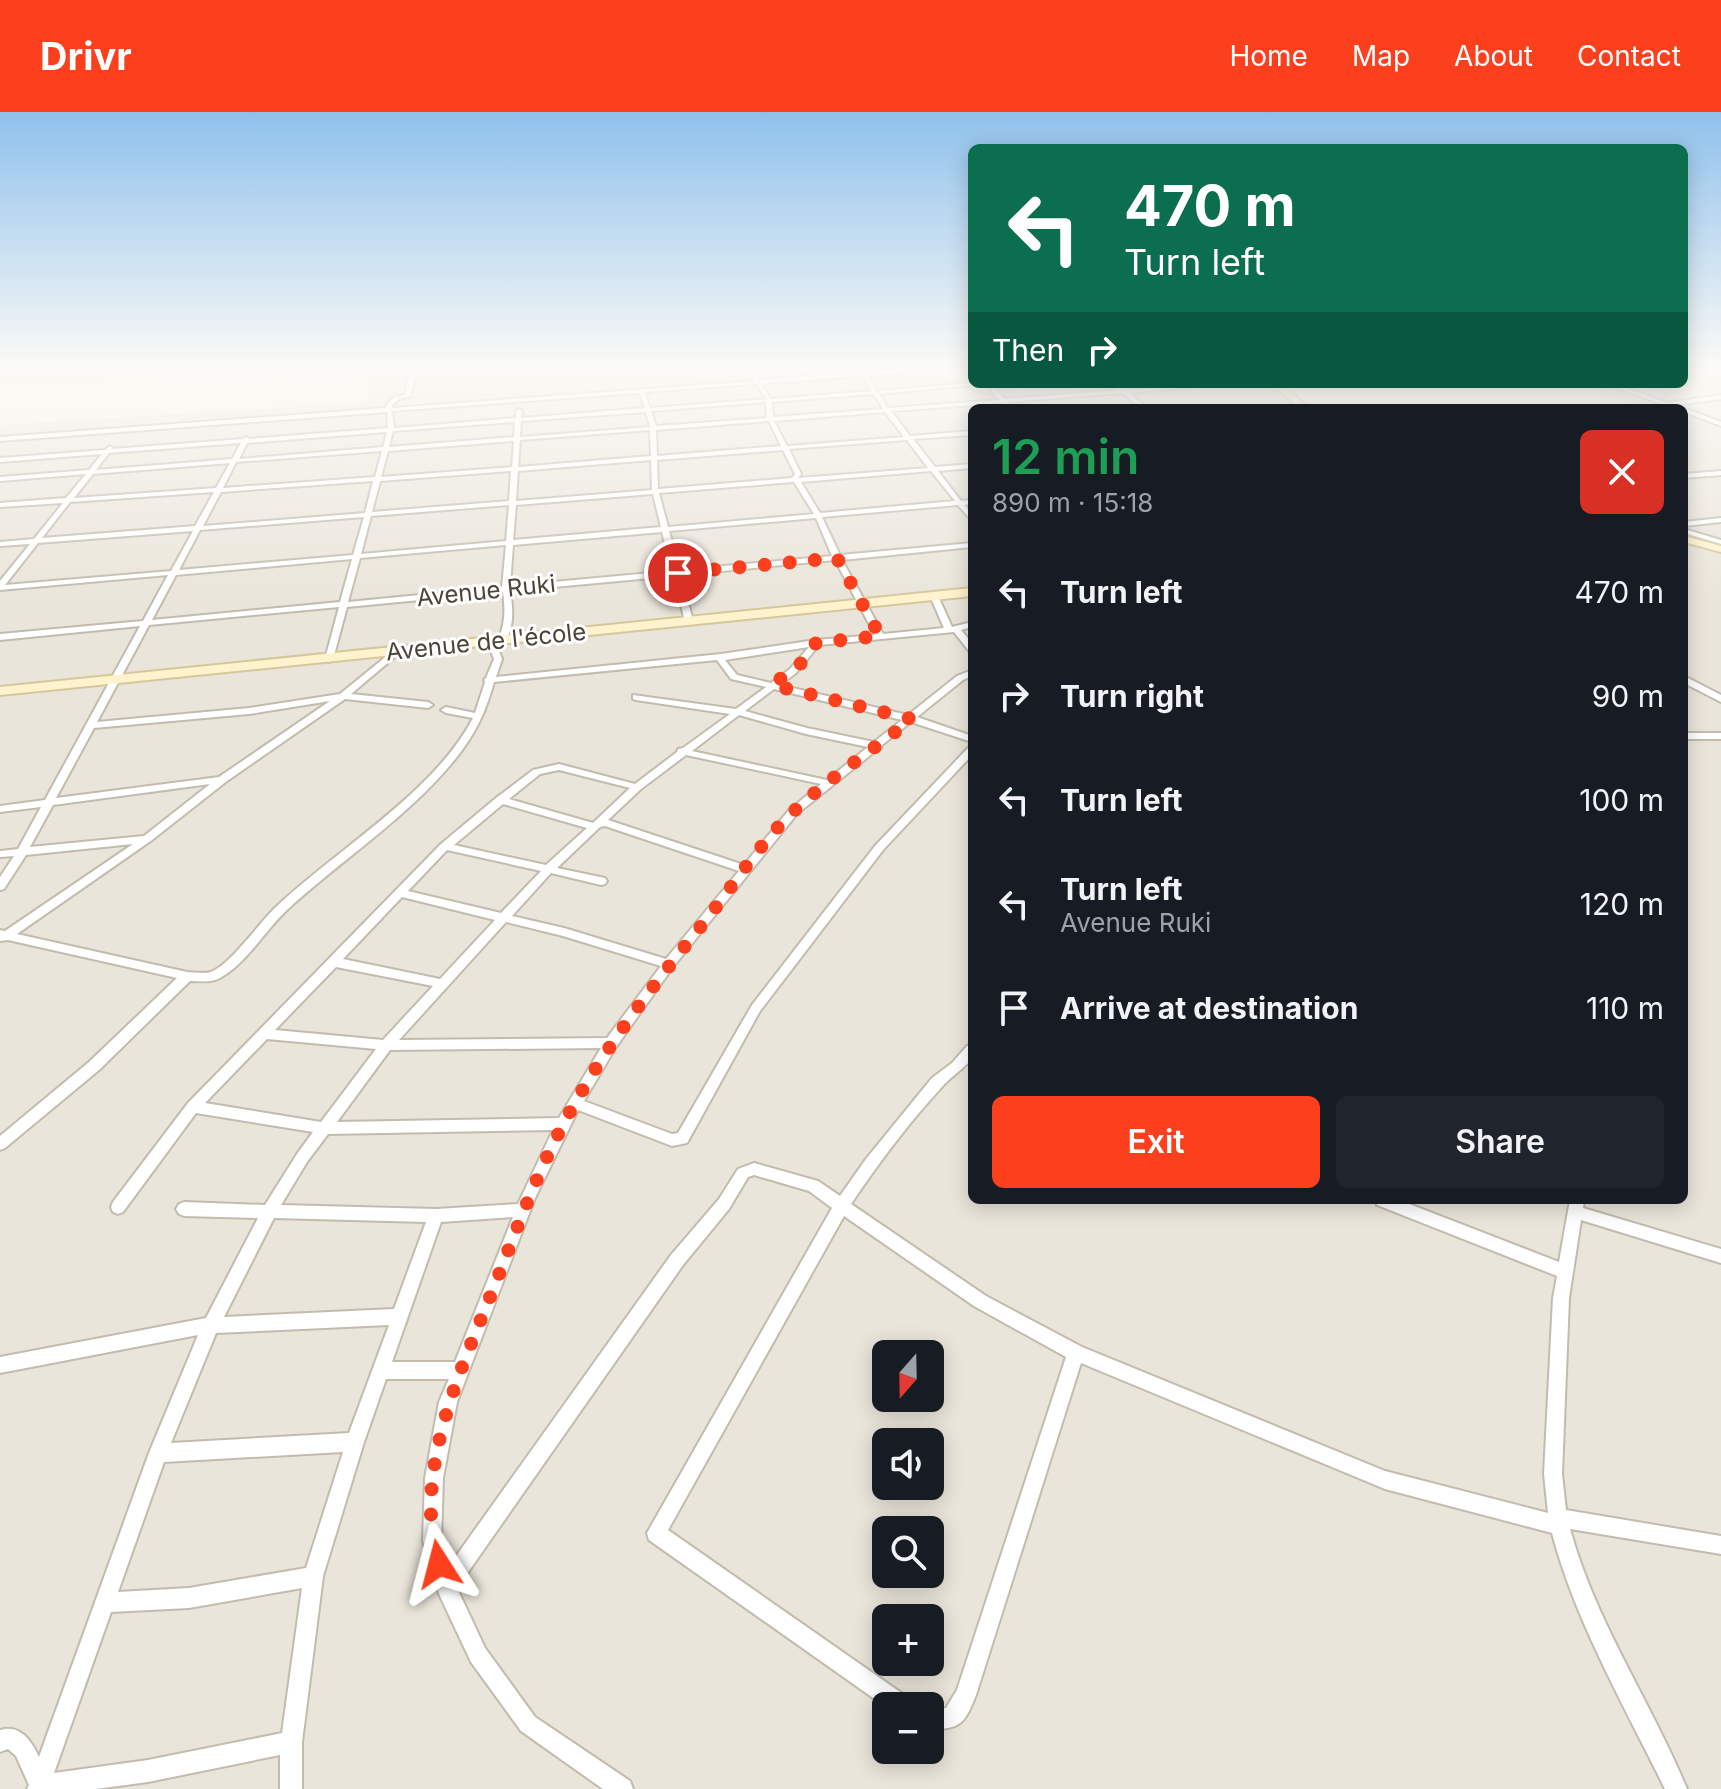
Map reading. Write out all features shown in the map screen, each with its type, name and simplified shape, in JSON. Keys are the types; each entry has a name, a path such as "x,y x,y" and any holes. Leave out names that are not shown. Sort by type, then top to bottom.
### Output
{"street":[{"path":"0,587 33,541 112,445"},
{"path":"0,460 174,445"},
{"path":"0,886 22,852 243,445"},
{"path":"0,479 408,445"},
{"path":"2,936 187,976 212,977 281,910 444,766 479,716 485,703 488,680 498,659 495,651 505,640 510,611 506,589 517,445"},
{"path":"652,445 655,490 689,621"},
{"path":"0,505 811,445"},
{"path":"915,445 968,514"},
{"path":"329,659 353,558 385,447"},
{"path":"787,447 789,461 798,474 795,478"},
{"path":"0,544 968,466"},
{"path":"1688,476 1721,473"},
{"path":"795,478 818,515 837,558 880,636"},
{"path":"0,587 968,502"},
{"path":"1688,524 1721,520"},
{"path":"1688,532 1721,542"},
{"path":"1688,540 1721,549"},
{"name":"Avenue Ruki","path":"0,637 968,545"},
{"name":"Avenue de l'école","path":"0,691 968,592"},
{"path":"934,596 953,629 968,645"},
{"path":"488,680 721,657 968,625"},
{"path":"39,1788 158,1453 211,1325 270,1210 324,1128 386,1045 440,983 549,869 593,826 681,751 804,661 816,643"},
{"path":"2,936 148,838 223,779 343,696 399,649"},
{"path":"721,657 734,677 912,719 968,738"},
{"path":"622,1789 528,1724 478,1655 446,1587 432,1541 434,1478 448,1402 523,1210 563,1124 611,1043 669,964 793,812 968,675"},
{"path":"1688,681 1721,699"},
{"path":"89,726 249,711 343,696 428,705"},
{"path":"636,697 737,712 878,746"},
{"path":"446,710 479,716"},
{"path":"1688,734 1721,736"},
{"path":"681,751 829,783"},
{"path":"575,1103 672,1140 682,1139 756,1008 879,848 968,753"},
{"path":"118,1207 193,1107 445,846 500,800 548,767 559,767 637,787"},
{"path":"0,809 223,779"},
{"path":"500,800 593,826 605,822 744,869"},
{"path":"0,854 148,838"},
{"path":"445,846 601,881"},
{"path":"401,893 564,932 669,964"},
{"path":"334,962 440,983"},
{"path":"0,1144 94,1066 187,976"},
{"path":"264,1034 386,1045 611,1043"},
{"path":"883,1692 656,1533 842,1205 871,1163 937,1082 957,1067 968,1052"},
{"path":"193,1107 324,1128 563,1124"},
{"path":"446,1587 677,1260 724,1204 743,1173 754,1169 813,1186 980,1301 1076,1353 1385,1480 1558,1521 1721,1545"},
{"path":"1392,1204 1566,1272"},
{"path":"1676,1789 1590,1613 1571,1567 1558,1521 1553,1474 1561,1298 1576,1206 1721,1256"},
{"path":"184,1209 436,1216 523,1210"},
{"path":"291,1789 291,1742 313,1576 355,1442 436,1216"},
{"path":"0,1365 211,1325 399,1317"},
{"path":"944,1719 952,1718 966,1695 1076,1353"},
{"path":"380,1371 461,1370"},
{"path":"158,1453 355,1442"},
{"path":"105,1602 189,1598 313,1576"},
{"path":"0,1741 10,1738 24,1748 39,1788"},
{"path":"39,1788 148,1771 291,1742"}],"shaded area":[{"path":"0,445 968,445 968,1204 1688,1204 1688,445 1721,445 1721,1789 0,1789"}],"route":[{"path":"439,1564 432,1541 434,1478 448,1402 528,1198 563,1124 611,1043 669,964 764,845 793,812 912,719 772,685 804,661 816,643 880,636 837,558 678,573"}]}
